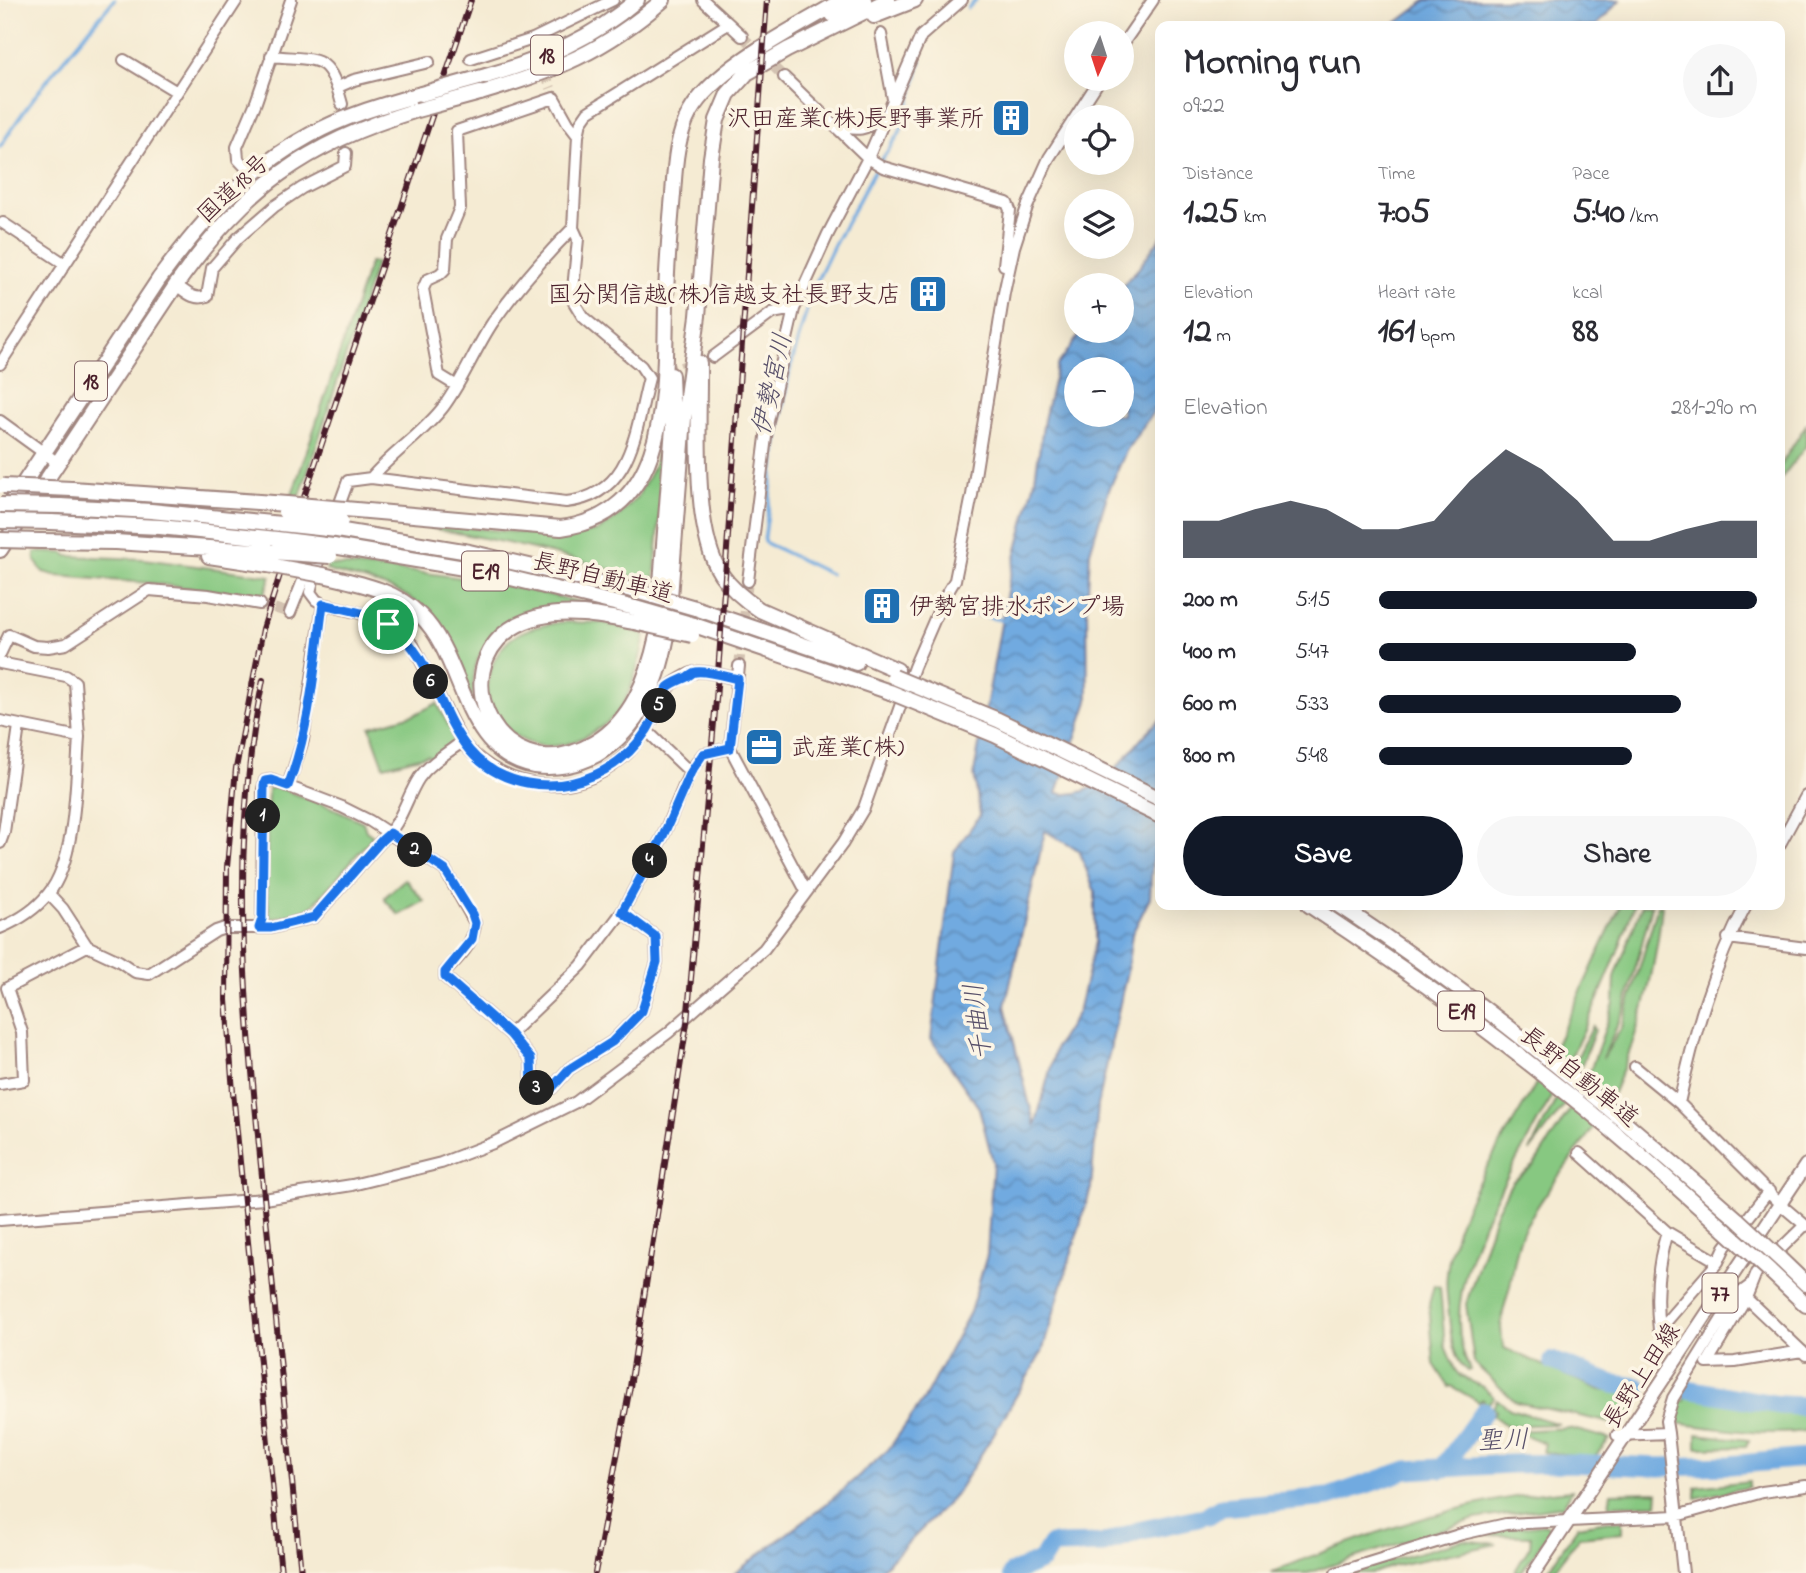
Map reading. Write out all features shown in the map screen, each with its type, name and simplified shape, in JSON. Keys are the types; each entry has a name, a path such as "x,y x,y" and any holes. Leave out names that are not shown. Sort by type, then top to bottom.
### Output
{"highway":[{"name":"国道18号","path":"0,520 131,319 176,256 205,220 252,174 310,134 359,113 532,61 581,40 605,26 637,0"},
{"name":"国道18号","path":"0,550 195,257 259,188 285,169 351,133 417,110 536,76 588,54 636,23 663,0"},
{"path":"1,486 119,492 341,520 545,528 586,524 609,513 638,483 653,447 664,389 669,240 680,134 692,108 704,93 734,67 843,0"},
{"path":"759,51 863,0"},
{"path":"0,520 160,527 272,552 323,576 390,594 421,615 443,646 476,722 492,744 513,759 537,766 564,766 593,757 619,739 638,716 654,686 664,651 672,588 684,418 698,316 711,158 722,106 737,83 758,65 888,0"},
{"path":"787,50 915,0"},
{"path":"698,316 701,500 708,544 720,572 743,599 760,610 896,674"},
{"path":"634,615 568,613 538,617 512,628 493,647 483,671 481,695 488,718 495,729 524,751 546,756 571,753 598,741 610,731 629,710 643,683 657,636 670,467 674,394 666,335"},
{"name":"長野自動車道","path":"0,505 284,513 341,520 636,591 896,674 1054,746 1155,796"},
{"path":"0,540 127,542 272,552"},
{"name":"長野自動車道","path":"272,552 328,550 482,571 835,671 1005,740 1155,814"},
{"name":"長野自動車道","path":"1316,910 1450,1003 1550,1079 1726,1231 1806,1305"},
{"name":"長野自動車道","path":"1345,910 1479,1004 1615,1113 1738,1220 1806,1284"}],"main road":[{"name":"長野上田線","path":"1534,1573 1622,1437 1806,1165"}],"street":[{"path":"0,364 237,0"},
{"path":"252,174 238,159 237,148 291,0"},
{"path":"471,59 534,42 613,0"},
{"path":"703,0 742,36"},
{"path":"748,581 768,422 794,309 828,234 875,163 887,114 921,36 962,0"},
{"path":"1134,27 1153,0"},
{"path":"728,24 588,112 581,122 573,228 578,239 572,290 575,306 583,317 642,366 650,377 622,470 608,487 588,498 566,502 372,478 348,481 328,550 310,592 323,604 360,613 388,624 413,645 462,742 488,767 527,783 570,783 610,768 622,759 647,731 669,687 696,671 738,679"},
{"path":"881,34 893,99"},
{"path":"271,55 319,61 330,68 342,104"},
{"path":"124,60 177,92"},
{"path":"338,87 354,80 429,62"},
{"path":"784,77 875,163 1007,203 1010,210 1004,265 1006,285"},
{"path":"0,1220 264,1199 386,1177 441,1163 493,1143 576,1102 668,1033 764,949 843,843 864,808 914,667 943,600 955,580 1014,247 1027,207 1049,158 1092,91"},
{"path":"457,386 439,375 423,289 427,280 445,269 447,239 460,208 457,131 553,93 568,124 578,136"},
{"path":"824,116 857,131 873,125 887,114"},
{"path":"176,285 192,296 207,296 212,268 238,238 275,206 345,166 346,153"},
{"path":"3,223 65,264"},
{"path":"372,478 386,460 426,429 457,386 493,323 544,256 573,228"},
{"path":"713,357 772,313 794,309"},
{"path":"0,421 58,463"},
{"path":"290,613 314,553 328,550"},
{"path":"0,654 9,635 34,646 66,644 149,590 208,595 260,604"},
{"path":"288,786 303,740 323,604"},
{"path":"0,663 65,676 75,682 79,737 76,786 68,843 60,873 49,894 31,910 2,927 0,915"},
{"path":"739,666 730,748 806,891"},
{"path":"0,722 79,737"},
{"path":"0,843 4,832 19,726"},
{"path":"647,731 691,772"},
{"path":"49,894 63,909 87,946 135,972 149,974 216,931 225,928 271,928 314,917 390,833 428,766 462,742"},
{"path":"510,1034 582,966 622,912 663,836 691,772 703,754 730,748"},
{"path":"259,928 262,919 264,785 265,781 271,780 342,807 390,833 445,870 472,914 474,932 468,947 445,972 445,977 510,1034 531,1059 532,1087 552,1088 569,1069 612,1042 642,1011 657,962 656,937 622,912"},
{"path":"1785,835 1806,796"},
{"path":"1679,1103 1690,1051 1728,937 1743,910"},
{"path":"1728,937 1806,948"},
{"path":"0,1083 24,1080 22,1032 7,988 87,946"},
{"path":"1635,1067 1679,1103 1780,1203 1806,1225 1756,1273 1746,1298 1707,1363 1804,1353"},
{"path":"1580,1153 1667,1231 1718,1262"},
{"path":"1667,1231 1661,1252 1656,1297 1659,1330 1718,1262 1725,1247 1769,1191"},
{"path":"1683,1573 1666,1421 1673,1398 1736,1296 1751,1285"},
{"path":"1746,1298 1804,1353"},
{"path":"1622,1437 1669,1437"},
{"path":"1336,1573 1462,1534 1506,1524 1535,1521 1568,1523 1676,1512 1762,1492 1806,1486"}],"green space":[{"path":"370,262 376,263 300,496 292,495"},
{"path":"664,420 668,420 654,584 552,554 484,538 380,519 565,536 597,531 617,518 638,496 654,466"},
{"path":"1806,425 1806,446 1785,473 1785,458"},
{"path":"35,552 144,559 271,576 263,597 149,583 57,576 43,572 35,561"},
{"path":"328,565 458,577 586,604 585,608 552,608 530,612 500,630 478,659 473,696 469,697 452,654 428,614 403,594 326,570"},
{"path":"561,622 605,623 645,636 631,686 615,716 593,732 571,742 536,745 514,735 496,715 488,698 488,683 494,660 511,639 531,628"},
{"path":"437,703 455,738 454,742 431,759 428,755 384,766 370,727 416,714"},
{"path":"274,786 363,822 366,831 373,836 309,910 272,919 266,892 268,790"},
{"path":"405,879 424,901 399,915 385,897"},
{"path":"1619,910 1632,910 1586,1025 1552,1095 1499,1192 1468,1265 1460,1302 1460,1337 1470,1370 1467,1371 1458,1359 1451,1332 1446,1290 1452,1248 1472,1195 1531,1093"},
{"path":"1640,910 1651,910 1625,1008 1603,1058 1622,1027 1657,910 1661,910 1651,976 1632,1045 1605,1109 1534,1211 1521,1235 1501,1324 1504,1348 1600,1390 1639,1395 1623,1421 1611,1423 1516,1402 1474,1363 1466,1304 1496,1212 1512,1182 1534,1165 1584,1088 1614,1003 1615,977"},
{"path":"1593,1026 1595,1030 1567,1102 1530,1151"},
{"path":"1434,1285 1440,1287 1445,1346 1455,1370 1494,1397 1487,1405 1483,1399 1479,1402 1449,1387 1434,1364 1429,1304"},
{"path":"1685,1394 1806,1412 1806,1431 1757,1432 1674,1423 1673,1406 1676,1401 1685,1401"},
{"path":"1497,1399 1510,1409 1559,1424 1507,1426 1492,1415 1496,1411 1493,1408"},
{"path":"1569,1428 1610,1439 1594,1457 1543,1452 1545,1443 1515,1431"},
{"path":"1697,1434 1749,1440 1746,1447 1697,1448"},
{"path":"1749,1481 1749,1487 1696,1498 1696,1487"},
{"path":"1572,1490 1563,1506 1475,1519 1308,1573 1270,1573 1342,1545 1457,1509 1534,1494"},
{"path":"1658,1492 1657,1504 1609,1505 1611,1493"},
{"path":"1622,1521 1622,1533 1579,1537 1552,1573 1546,1573 1578,1526"},
{"path":"1545,1524 1551,1529 1521,1573 1514,1573 1530,1546 1531,1536 1475,1535 1500,1529"},
{"path":"1463,1540 1497,1544 1393,1566 1373,1573 1347,1573"}],"water":[{"path":"1427,0 1620,0 1601,21 1399,21"},
{"name":"千曲川","path":"1155,245 1155,409 1126,451 1108,492 1090,552 1087,609 1088,701 1057,793 1074,794 1102,781 1155,725 1155,849 1150,898 1132,934 1127,971 1098,1105 1091,1188 1042,1352 953,1498 878,1573 735,1573 830,1501 888,1450 924,1399 970,1312 987,1255 993,1162 979,1108 931,1039 954,852 980,815 974,773 1009,580 1034,485 1044,420 1057,366 1073,343 1134,343 1134,273","holes":["1045,831 1079,851 1095,892 1095,942 1078,1012 1056,1047 1035,1126 1005,1006"]}],"waterway":[{"path":"0,147 40,90 114,0"},
{"name":"伊勢宮川","path":"968,8 976,0"},
{"name":"伊勢宮川","path":"830,574 764,542 779,428 790,369 812,291 875,170 899,134 921,60"},
{"name":"伊勢宮川","path":"970,613 1006,621"},
{"path":"1553,1361 1613,1384 1638,1387"},
{"path":"1687,1389 1780,1405 1806,1406"},
{"path":"1442,1469 1484,1411"},
{"name":"聖川","path":"1209,1515 1222,1507 1329,1497 1407,1470 1570,1463 1660,1467 1730,1465 1806,1458"},
{"name":"聖川","path":"1012,1573 1042,1560 1051,1545 1104,1544 1138,1531 1198,1518"}],"tunnel":[{"path":"742,36 784,77"},
{"path":"534,45 551,88"},
{"path":"342,104 346,153"},
{"path":"652,376 713,357"},
{"path":"739,666 748,581"},
{"path":"260,604 290,613"}],"railway":[{"path":"281,1573 226,1000 227,867 236,768 263,629 306,491 471,0"},
{"path":"595,1573 630,1387 687,1023 716,700 767,0"},
{"path":"263,680 252,741 246,801 243,923 255,1105 301,1573"}],"place":[{"name":"沢田産業(株)長野事業所","path":"1011,118"},
{"name":"国分関信越(株)信越支社長野支店","path":"928,294"},
{"name":"伊勢宮排水ポンプ場","path":"882,606"},
{"name":"武産業(株)","path":"764,747"}],"route":[{"path":"323,604 360,613 388,624 413,645 462,742 473,755 507,777 527,783 570,783 610,768 622,759 647,731 669,687 696,671 738,679 730,748 703,754 691,772 663,836 622,912 656,937 657,962 642,1011 612,1042 569,1069 552,1088 532,1087 531,1059 510,1034 445,977 445,972 472,939 475,923 472,914 445,870 390,833 314,917 271,928 259,928 262,919 264,785 265,781 271,780 288,786 296,765 303,740 323,604"}]}
